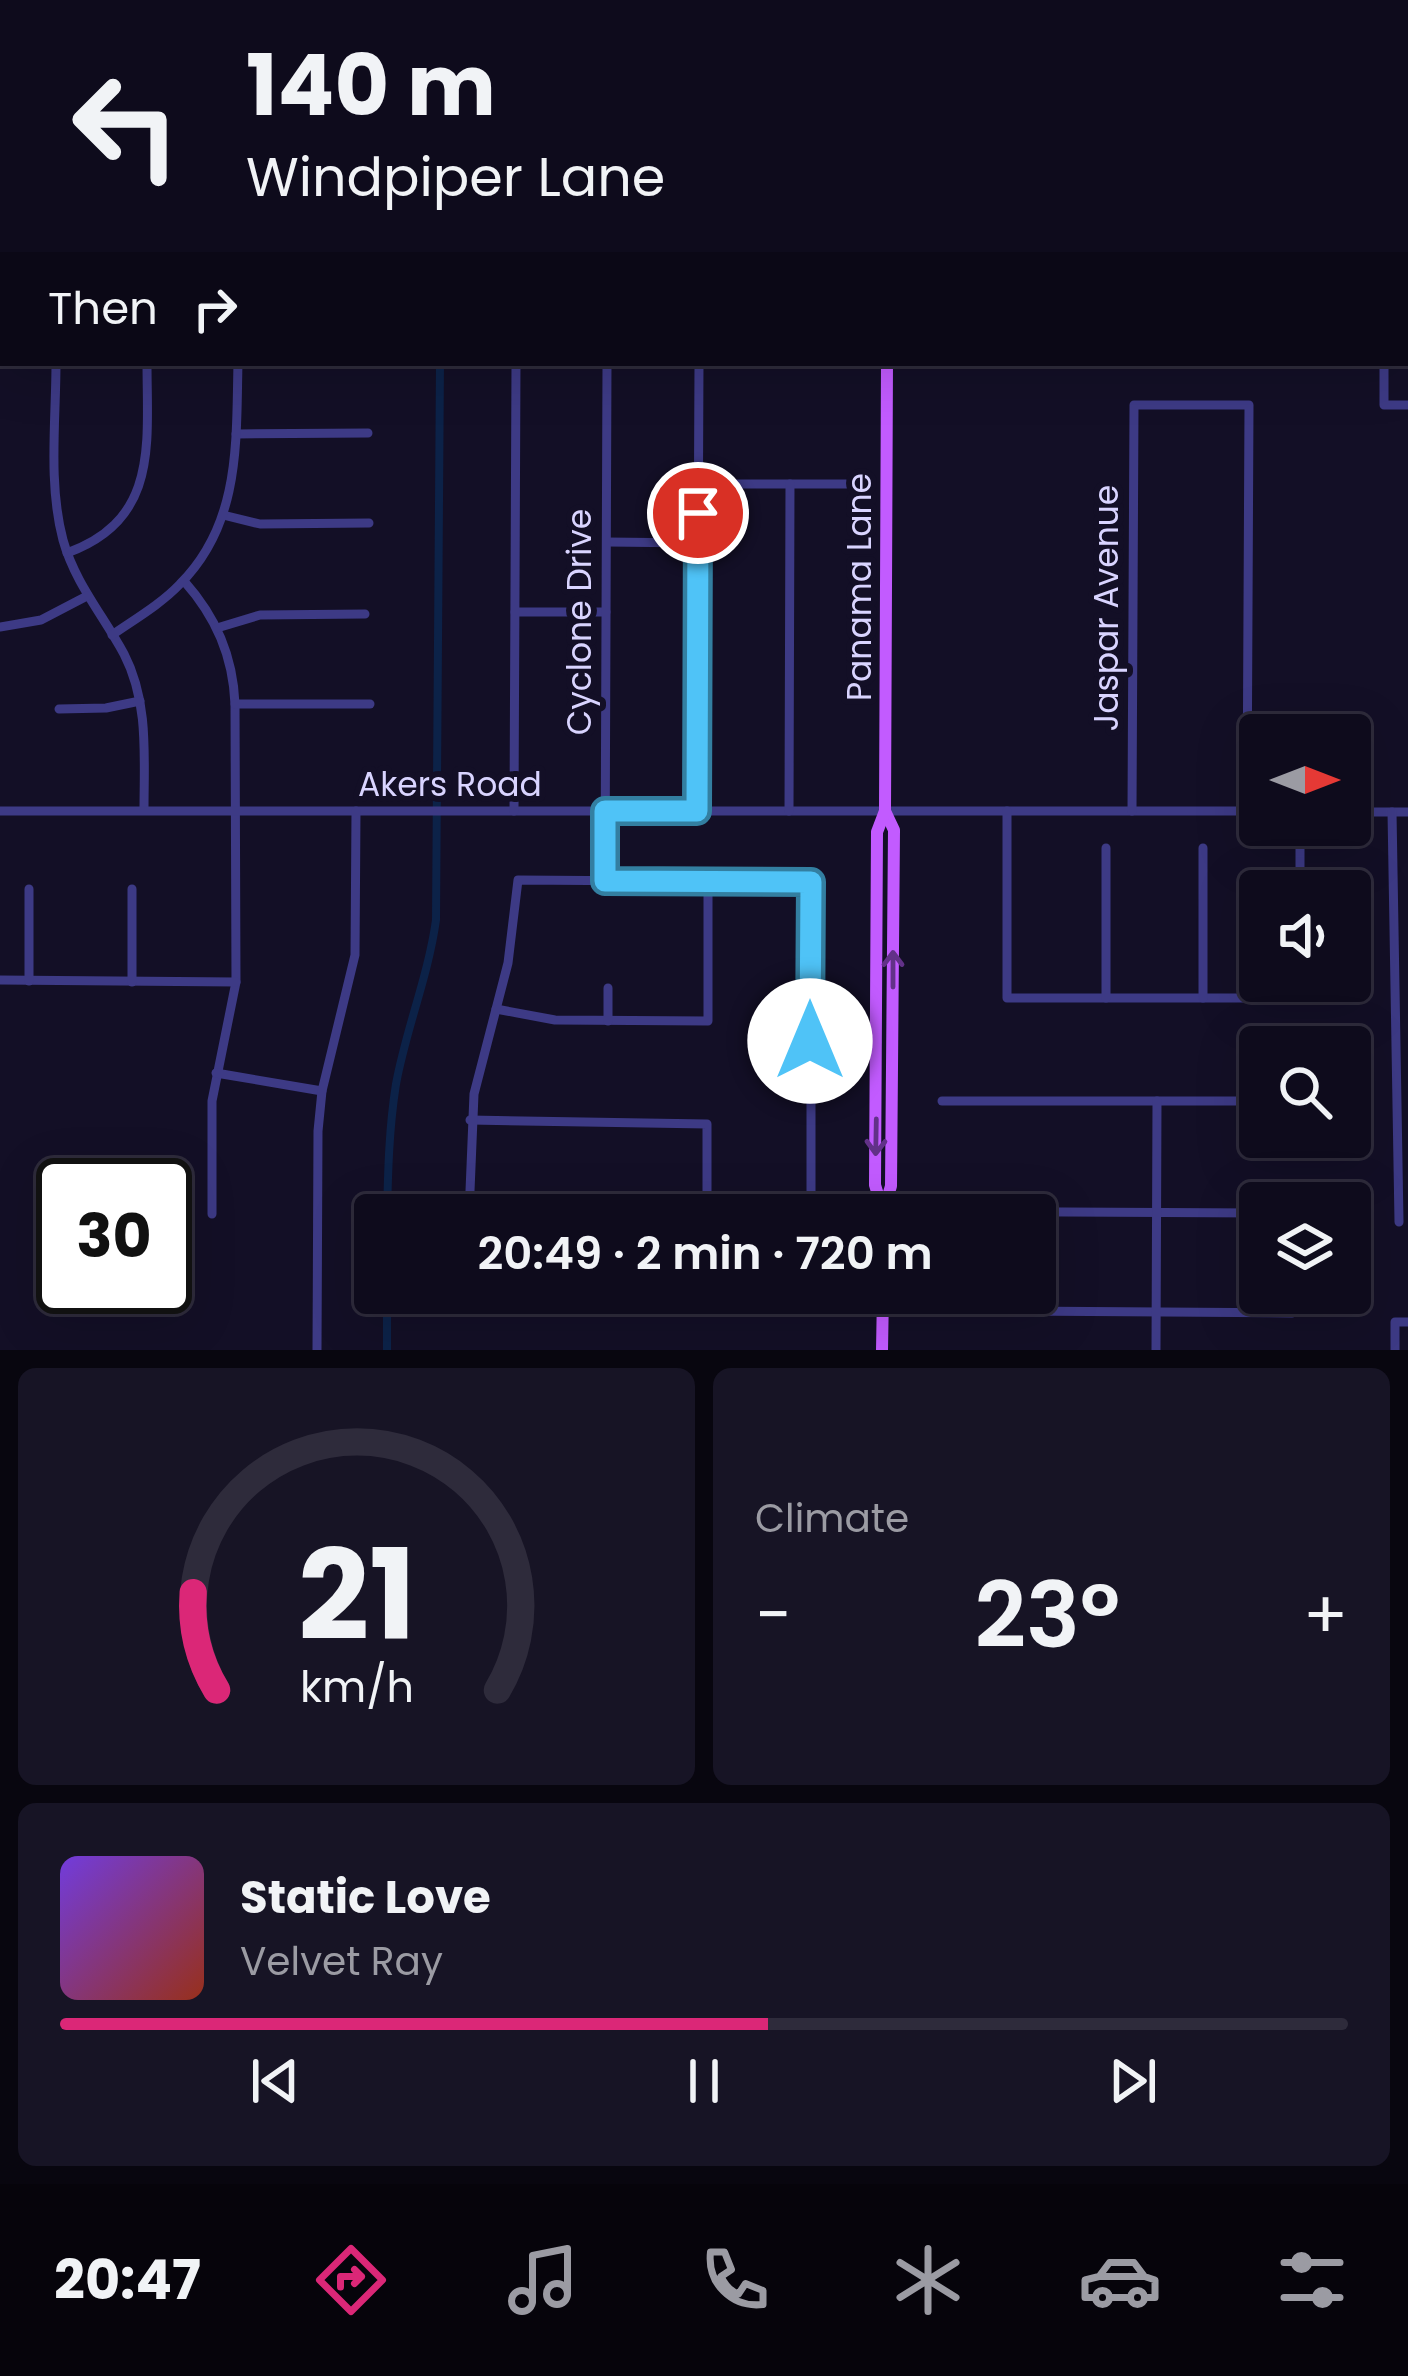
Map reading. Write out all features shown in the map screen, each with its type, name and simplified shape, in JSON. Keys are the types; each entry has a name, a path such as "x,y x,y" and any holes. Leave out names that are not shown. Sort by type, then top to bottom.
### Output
{"main road":[{"name":"Panama Lane","path":"878,1194 877,832 885,811 887,366"},
{"name":"Panama Lane","path":"885,811 894,830 889,1194"},
{"path":"877,1042 884,1049 892,1106"},
{"path":"882,1350 883,1314"}],"street":[{"path":"56,366 57,505 67,553 130,668 140,701 144,810"},
{"path":"67,553 112,527 138,492 146,463 147,366"},
{"path":"112,634 184,580 206,552 233,483 238,366"},
{"path":"514,811 516,366"},
{"name":"Cyclone Drive","path":"605,881 608,366"},
{"path":"697,811 699,366"},
{"path":"1384,366 1384,405 1408,405"},
{"name":"Jaspar Avenue","path":"1132,811 1134,405 1249,405 1253,714"},
{"path":"236,434 368,433"},
{"path":"699,484 846,484"},
{"path":"789,811 790,484"},
{"path":"223,515 260,524 369,523"},
{"path":"607,542 698,543"},
{"path":"184,580 217,628 231,669 235,704 236,982 212,1101 212,1214"},
{"path":"0,627 41,620 87,596"},
{"path":"514,612 606,612"},
{"path":"217,628 260,615 365,614"},
{"path":"59,709 106,708 140,701"},
{"path":"235,704 370,704"},
{"name":"Akers Road","path":"0,811 1239,811"},
{"path":"1007,811 1007,998 1239,998"},
{"path":"317,1350 318,1131 322,1091 355,956 356,812"},
{"path":"1371,812 1408,812"},
{"path":"1392,812 1403,1100 1400,1222"},
{"path":"1106,848 1106,998"},
{"path":"1203,848 1203,998"},
{"path":"469,1194 470,1120 514,933 518,880 811,882 811,1194"},
{"path":"496,1009 536,1018 708,1021 709,881"},
{"path":"29,889 29,981"},
{"path":"132,889 132,982"},
{"path":"0,980 236,982"},
{"path":"608,988 608,1021"},
{"path":"810,1041 877,1042"},
{"path":"216,1073 322,1091"},
{"path":"941,1101 1239,1101"},
{"path":"1156,1350 1157,1101"},
{"path":"470,1120 707,1124 707,1194"},
{"path":"1056,1212 1239,1213"},
{"path":"1056,1311 1239,1312"},
{"path":"1395,1350 1395,1322 1408,1322"}],"waterway":[{"path":"388,1194 396,1084 436,920 440,366"},
{"path":"387,1314 387,1350"}],"route":[{"path":"698,513 697,811 605,811 605,881 811,882 810,1041"}]}
